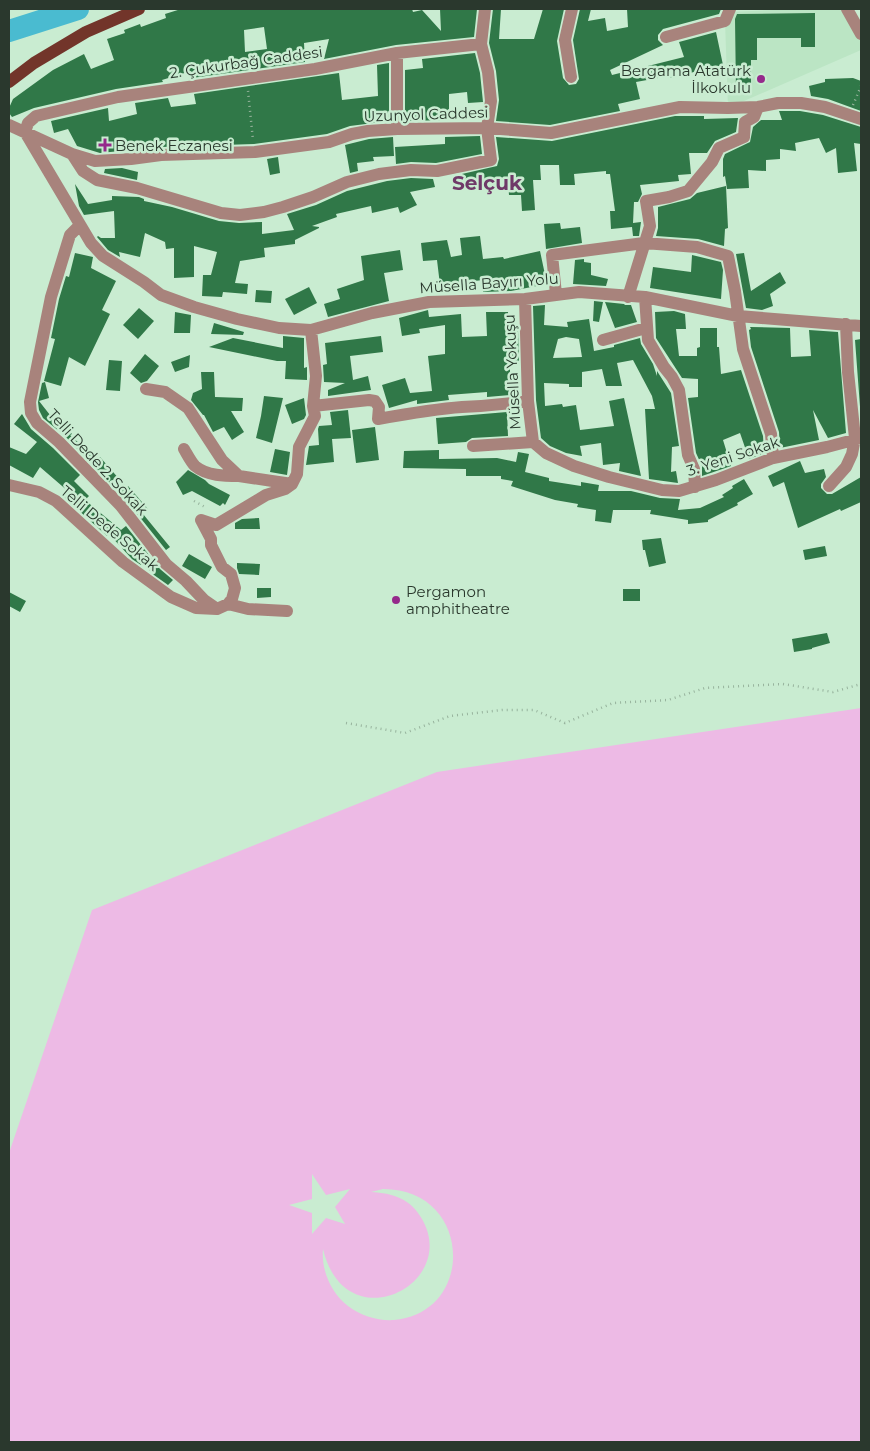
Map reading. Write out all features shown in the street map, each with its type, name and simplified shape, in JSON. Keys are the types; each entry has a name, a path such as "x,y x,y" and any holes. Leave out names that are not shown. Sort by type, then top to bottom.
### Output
{"main road":[{"path":"9,82 34,63 86,32 139,9"}],"street":[{"path":"72,154 83,171 97,180 137,188 221,213 240,215 283,207 313,197 347,182 379,174 411,170 437,170 491,160 486,128 492,101 488,72 481,44 485,9"},
{"path":"571,77 565,40 572,9"},
{"path":"666,37 725,21 730,9"},
{"path":"847,9 861,34"},
{"name":"2. Çukurbağ Caddesi","path":"25,132 28,123 36,116 118,97 315,69 397,54 481,44"},
{"path":"397,54 397,129"},
{"name":"Uzunyol Caddesi","path":"9,125 72,154 95,161 162,155 255,152 328,142 368,131 397,129 486,128 550,132 680,107 728,108 778,103 802,103 825,107 855,118"},
{"path":"628,297 650,226 646,202 688,191 712,162 719,148 744,137 745,122 754,116 758,106"},
{"name":"Müsella Bayırı Yolu","path":"25,132 91,243 103,256 161,295 194,307 237,319 279,328 311,330 372,313 429,302 525,299 580,292 644,297 738,316 861,326"},
{"name":"Telli Dede 2. Sokak","path":"80,225 70,236 51,297 30,402 31,414 37,423 59,442 121,506 166,564 204,600 222,606"},
{"path":"556,294 552,255 644,243 697,247 728,256 743,349 771,434 773,458"},
{"path":"644,297 648,340 679,390 688,454 694,469 695,487"},
{"name":"Müsella Yokuşu","path":"525,299 528,401 533,442"},
{"path":"829,486 846,467 858,438 848,372 846,324"},
{"path":"603,340 646,328"},
{"path":"222,606 232,599 235,588 231,574 222,567 201,520 216,525 266,495 285,489 292,484 297,474 299,447 315,416 313,406 316,376 311,330"},
{"path":"146,389 166,392 188,408 222,460 239,476"},
{"path":"313,406 368,400 375,402 379,407 378,419 462,407 497,406 528,401"},
{"name":"3. Yeni Sokak","path":"533,442 546,453 560,460 609,478 662,490 679,491 695,487 773,458 827,447 858,438"},
{"path":"473,446 533,442"},
{"path":"184,449 195,466 204,471 226,476 239,476 292,484"},
{"name":"Telli Dede Sokak","path":"9,485 39,492 56,501 123,562 171,596 196,608 222,606 287,611"}],"path":[{"path":"246,79 255,152"},
{"path":"855,118 861,86"},
{"path":"346,723 405,733 450,716 502,710 534,710 565,723 613,703 668,700 704,688 784,684 833,692 861,684"}],"shaded area":[{"name":"Bergama Atatürk İlkokulu","path":"847,9 861,34 861,50 728,108 725,21 729,12"},
{"path":"861,708 861,1442 9,1442 9,1153 92,910 437,772","holes":["312,1174 326,1195 350,1189 335,1207 345,1224 326,1218 312,1234 312,1213 289,1205 312,1199","383,1189 413,1194 434,1208 448,1229 453,1252 450,1275 440,1297 421,1312 394,1320 382,1320 364,1315 353,1310 342,1301 328,1280 323,1257 323,1249 335,1277 353,1293 374,1298 395,1294 413,1282 426,1265 430,1243 422,1219 412,1206 401,1198 371,1192"]}],"building":[{"path":"181,9 412,9 413,12 422,10 441,31 440,9 477,9 474,37 396,45 324,59 329,39 304,43 305,62 192,78 191,71 162,80 163,82 116,89 34,108 12,117 9,113 13,99 53,70 84,54 91,69 114,60 107,39 125,33 124,30 140,24 141,27 166,18 165,14","holes":["264,27 267,49 245,52 244,30"]},
{"path":"493,9 501,9 499,39 534,39 543,9 564,9 557,41 563,78 569,85 576,84 579,79 573,40 580,9 591,9 588,21 605,18 607,31 628,27 627,9 721,9 719,14 663,29 658,35 658,40 663,45 610,70 612,75 684,57 679,42 716,32 723,65 669,78 669,76 636,82 640,99 618,104 620,111 550,125 496,121 499,100 496,71 489,43"},
{"name":"Bergama Atatürk İlkokulu","path":"815,13 815,47 801,47 801,38 757,38 757,60 751,60 751,91 736,91 735,19 737,14"},
{"path":"475,53 480,73 483,102 468,103 467,92 449,94 449,120 405,121 405,70 423,68 422,59"},
{"path":"389,63 389,121 350,126 327,134 254,144 161,147 100,153 77,146 68,129 54,133 51,121 108,108 109,121 137,114 135,103 168,98 171,107 196,104 194,94 339,73 342,100 378,96 377,65"},
{"path":"853,78 861,81 861,111 828,99 811,96 809,86 825,82 825,79"},
{"path":"779,111 800,111 823,115 861,127 861,144 854,143 857,171 838,173 836,148 826,153 819,138 795,143 796,151 780,149 780,159 766,160 766,171 748,170 749,188 727,189 725,176 723,177 723,159 725,154 750,142 753,127 761,120 782,120"},
{"path":"675,116 704,116 704,119 738,118 736,132 715,141 707,153 689,153 691,174 678,175 679,181 640,185 642,194 638,202 634,202 633,223 641,222 639,236 633,236 632,227 611,229 610,211 615,211 610,174 606,174 606,171 574,174 575,185 560,185 559,165 540,165 541,180 533,180 535,210 522,211 521,195 509,195 508,183 502,183 502,180 454,186 453,176 497,166 499,159 496,137 552,141"},
{"path":"480,136 482,154 436,163 411,162 396,164 395,147 445,144 445,137"},
{"path":"393,137 394,156 373,157 374,161 357,163 358,171 350,173 345,145 369,139"},
{"path":"278,157 280,173 270,175 267,159"},
{"path":"122,168 138,172 137,180 104,173 105,169"},
{"path":"411,178 433,179 435,187 410,192 417,205 400,213 398,207 372,213 371,206 336,214 337,217 312,226 319,228 295,240 295,244 264,248 265,257 240,261 235,283 248,284 247,294 223,292 222,297 202,296 203,275 211,275 217,252 194,246 194,277 174,278 174,248 166,249 165,242 145,233 140,257 119,252 120,257 108,250 97,237 115,238 114,211 84,215 79,206 75,184 88,204 112,200 112,196 139,197 144,199 144,201 219,221 239,223 262,222 262,234 294,230 287,214 316,205 347,191 387,181"},
{"path":"726,186 728,228 725,229 724,246 698,239 656,236 658,207 690,199 697,193"},
{"path":"560,223 561,229 580,227 582,243 546,249 544,224"},
{"path":"480,236 483,259 503,257 504,259 540,251 547,284 511,291 483,292 483,280 440,285 437,260 423,261 421,243 447,240 451,257 462,255 460,238"},
{"path":"400,250 403,270 384,273 389,301 328,317 324,304 340,299 337,289 364,280 361,256"},
{"path":"75,253 93,257 91,268 116,281 102,310 110,314 85,366 69,357 61,386 44,381 55,339 51,338 59,299 66,276 69,277"},
{"path":"744,253 751,291 780,272 786,283 770,294 773,306 762,310 746,308 736,254"},
{"path":"692,255 721,262 723,270 721,299 650,288 653,267 691,272"},
{"path":"584,259 584,262 591,263 591,275 608,279 606,286 573,284 575,260"},
{"path":"309,287 317,303 294,315 285,299"},
{"path":"256,290 272,291 271,303 255,302"},
{"path":"594,301 603,302 599,322 593,321"},
{"path":"605,302 631,305 637,322 615,328"},
{"path":"545,305 544,325 568,327 567,322 589,319 594,351 614,347 614,345 640,338 641,344 653,364 657,376 657,371 671,393 679,446 672,447 671,472 676,471 678,483 649,479 645,409 655,409 652,396 633,360 617,363 622,386 606,386 602,369 582,372 582,387 569,387 569,384 544,383 545,406 562,404 563,407 576,405 580,430 614,426 609,401 624,398 641,476 619,471 620,463 603,465 601,443 580,446 582,456 566,453 550,446 541,438 536,400 533,306","holes":["566,337 579,339 582,357 553,358 558,339"]},
{"path":"139,308 154,321 138,339 123,325"},
{"path":"428,310 429,317 461,314 462,337 487,336 486,312 508,312 509,331 518,330 519,364 510,365 510,395 487,397 487,392 448,395 449,400 417,404 417,400 389,408 382,385 405,378 410,393 432,391 428,356 445,354 445,325 419,329 420,333 402,336 399,318"},
{"path":"674,311 685,314 686,329 676,329 679,356 697,356 697,348 700,347 700,328 717,328 717,347 719,347 721,374 741,370 763,436 764,453 749,459 740,433 723,440 731,466 702,476 702,466 696,453 688,398 698,397 698,379 682,378 656,338 655,312"},
{"path":"175,312 191,315 190,333 174,333"},
{"path":"214,323 244,332 243,335 211,334"},
{"path":"750,327 790,328 791,357 811,356 809,330 838,332 846,433 828,438 813,410 819,440 780,448 779,432 751,347"},
{"path":"283,336 304,338 304,368 307,367 307,380 285,379 286,361 277,361 209,347 233,338 283,348"},
{"path":"381,336 383,352 350,356 353,380 368,376 371,390 328,396 328,390 345,383 324,382 323,365 327,364 325,343"},
{"path":"861,339 861,420 855,340"},
{"path":"145,354 159,366 147,381 141,383 130,373"},
{"path":"190,355 189,367 175,372 171,362"},
{"path":"109,360 122,361 120,391 106,390"},
{"path":"201,372 214,372 215,397 243,398 242,411 231,411 244,432 232,440 224,427 213,432 204,415 191,400 193,393 202,389"},
{"path":"45,382 49,398 39,401 61,429 65,426 72,434 70,435 94,457 90,462 65,436 43,418 38,402 42,383"},
{"path":"264,396 283,398 272,443 256,438"},
{"path":"304,398 306,415 304,419 292,424 285,405"},
{"path":"348,410 351,438 332,439 334,462 306,465 309,446 319,445 319,426 332,425 330,412"},
{"path":"507,412 508,436 472,438 466,442 438,444 436,418"},
{"path":"22,414 31,429 80,475 74,481 89,496 85,500 121,530 126,526 160,569 173,580 168,585 154,575 143,563 141,565 132,559 109,534 107,536 64,497 69,492 40,467 33,478 9,465 9,447 26,454 37,442 14,424"},
{"path":"375,427 379,460 356,463 352,430"},
{"path":"275,449 290,452 287,475 270,472"},
{"path":"439,450 439,459 497,458 516,462 518,452 529,454 525,472 549,478 549,481 581,486 581,482 599,485 598,491 631,491 660,498 680,499 678,510 700,508 724,497 722,495 744,479 753,494 737,503 738,505 708,520 708,522 688,524 688,520 650,514 651,510 613,510 611,523 595,521 596,510 577,507 578,504 555,500 511,486 513,481 501,479 501,476 466,476 466,469 403,468 404,451"},
{"path":"100,457 148,509 143,514 170,547 166,550 127,501 92,464"},
{"path":"800,461 805,473 824,469 826,477 821,484 821,488 827,494 832,494 861,477 861,502 841,511 840,509 798,528 784,482 773,487 768,476"},
{"path":"188,470 230,495 225,505 223,503 220,506 192,491 183,495 176,482"},
{"path":"259,518 260,529 235,529 235,523 242,519"},
{"path":"661,538 666,563 649,567 645,550 643,550 642,540"},
{"path":"825,546 827,556 805,560 803,550"},
{"path":"189,554 212,567 205,579 182,566"},
{"path":"237,563 260,564 259,575 239,574"},
{"path":"257,588 271,588 271,597 257,598"},
{"path":"623,589 640,589 640,601 623,601"},
{"path":"9,592 26,601 20,612 9,606"},
{"path":"827,633 830,643 794,652 792,639"}],"waterway":[{"path":"9,31 78,9"}],"place":[{"name":"Bergama Atatürk İlkokulu","path":"761,79"},
{"name":"Benek Eczanesi","path":"105,145"},
{"name":"Pergamon amphitheatre","path":"396,600"}],"district":[{"name":"Selçuk","path":"487,183"}]}
